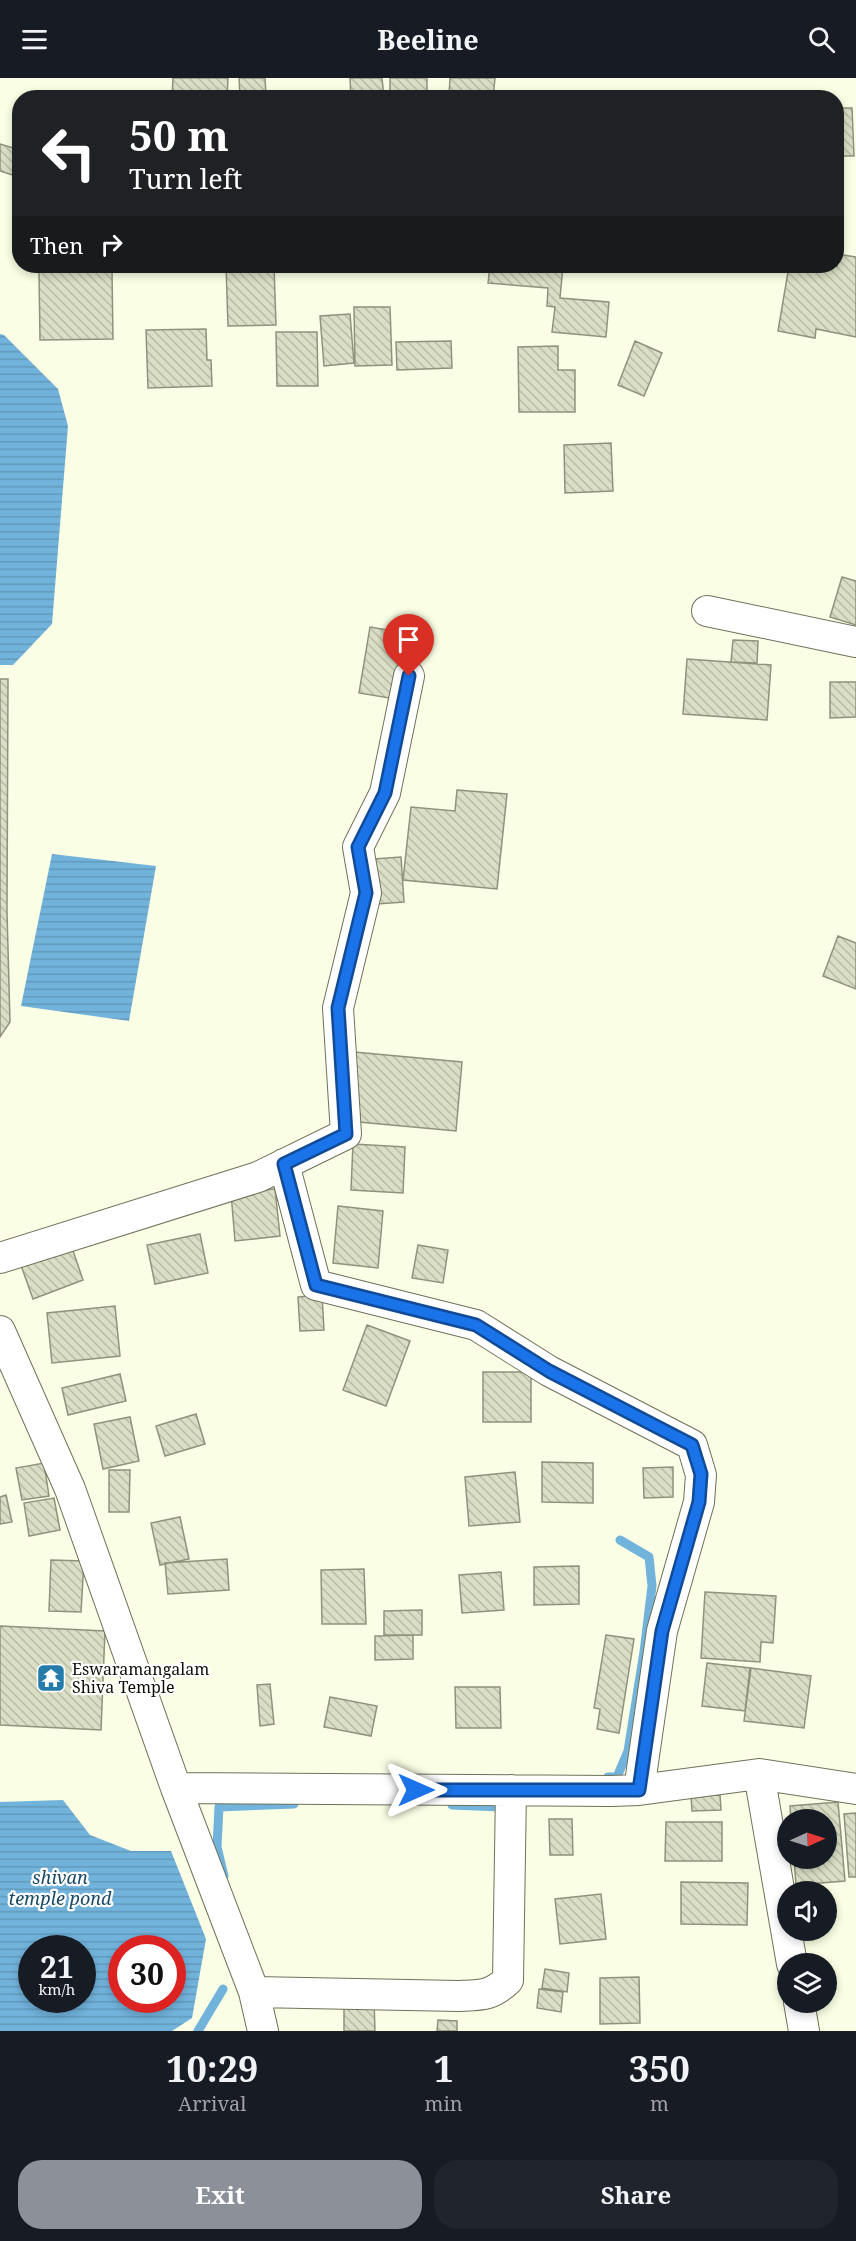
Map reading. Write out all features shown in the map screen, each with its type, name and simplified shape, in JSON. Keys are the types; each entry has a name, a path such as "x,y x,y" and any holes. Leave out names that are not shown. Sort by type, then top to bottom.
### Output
{"street":[{"path":"707,611 856,642"},
{"path":"0,1258 258,1177 346,1134 338,1008 366,893 358,847 385,793 409,676"},
{"path":"284,1164 316,1285 476,1325 549,1371 692,1445 701,1474 699,1502 662,1631 639,1790"},
{"path":"0,1331 70,1490 176,1788 254,1992 263,2031"},
{"path":"759,1774 790,1953"},
{"path":"176,1788 639,1790 759,1774 856,1789"},
{"path":"254,1992 459,1996 481,1995 496,1991 508,1980 512,1790"},
{"path":"801,2013 804,2031"}],"water":[{"path":"0,334 4,335 58,389 68,426 52,624 13,665 0,665"},
{"path":"52,854 156,866 129,1021 21,1006"},
{"name":"shivan temple pond","path":"63,1800 90,1835 131,1851 171,1851 206,1939 192,2018 172,2031 0,2031 0,1802"}],"building":[{"path":"173,78 228,78 227,90 172,90"},
{"path":"239,78 265,78 266,90 240,90"},
{"path":"350,78 382,78 383,90 351,90"},
{"path":"390,78 427,78 427,90 390,90"},
{"path":"450,78 495,78 494,90 449,90"},
{"path":"844,108 852,108 854,156 844,156"},
{"path":"0,144 12,148 12,175 0,171"},
{"path":"844,255 856,257 856,337 816,329 815,338 778,331 788,273 844,273"},
{"path":"39,273 112,273 113,339 40,340"},
{"path":"226,273 274,273 276,325 228,326"},
{"path":"489,273 562,273 560,298 609,302 606,337 552,332 555,307 547,306 548,288 488,283"},
{"path":"354,307 390,307 392,365 355,366"},
{"path":"350,314 354,363 324,366 320,316"},
{"path":"206,329 207,360 211,360 212,386 148,388 146,330"},
{"path":"276,332 317,332 318,386 277,386"},
{"path":"451,341 452,368 397,370 396,342"},
{"path":"635,341 662,353 644,396 618,385"},
{"path":"558,346 558,370 575,370 575,412 519,412 518,347"},
{"path":"611,443 613,491 565,493 564,445"},
{"path":"842,577 856,581 856,625 830,617"},
{"path":"370,627 411,634 401,700 359,693"},
{"path":"733,640 758,641 757,663 731,662"},
{"path":"687,659 771,665 767,720 683,714"},
{"path":"0,679 8,679 7,912 10,1022 0,1037"},
{"path":"830,682 856,682 856,717 830,718"},
{"path":"457,790 507,794 497,889 403,880 411,807 455,811"},
{"path":"401,857 404,902 377,904 374,859"},
{"path":"838,936 856,943 856,989 823,976"},
{"path":"354,1052 462,1062 456,1131 348,1121"},
{"path":"353,1144 405,1147 403,1193 351,1190"},
{"path":"275,1189 280,1236 235,1241 231,1193"},
{"path":"338,1206 383,1211 378,1268 333,1263"},
{"path":"200,1234 208,1273 155,1284 147,1245"},
{"path":"69,1239 83,1280 33,1299 18,1257"},
{"path":"418,1245 448,1250 443,1283 412,1278"},
{"path":"322,1295 324,1330 300,1331 298,1297"},
{"path":"115,1306 120,1356 52,1363 47,1313"},
{"path":"367,1325 410,1341 386,1406 343,1390"},
{"path":"483,1372 531,1372 531,1422 483,1422"},
{"path":"120,1374 126,1401 68,1415 62,1388"},
{"path":"196,1414 205,1444 165,1456 156,1426"},
{"path":"130,1417 139,1461 103,1469 94,1424"},
{"path":"542,1462 593,1463 593,1503 542,1502"},
{"path":"44,1463 49,1496 22,1500 16,1468"},
{"path":"673,1467 673,1497 644,1498 643,1468"},
{"path":"109,1470 130,1470 129,1512 109,1512"},
{"path":"515,1472 520,1522 469,1526 465,1477"},
{"path":"6,1495 12,1522 0,1524 0,1497"},
{"path":"54,1498 60,1530 29,1536 24,1503"},
{"path":"180,1517 189,1559 160,1565 151,1523"},
{"path":"227,1559 229,1590 168,1594 165,1563"},
{"path":"51,1560 84,1561 81,1612 49,1611"},
{"path":"579,1566 579,1604 534,1605 534,1567"},
{"path":"364,1569 366,1624 322,1624 321,1570"},
{"path":"501,1572 504,1610 462,1613 459,1575"},
{"path":"705,1592 776,1596 773,1643 761,1642 760,1662 701,1658"},
{"path":"422,1610 422,1635 384,1635 384,1611"},
{"name":"Eswaramangalam Shiva Temple","path":"0,1626 105,1631 101,1730 0,1725"},
{"path":"413,1635 413,1659 375,1660 375,1636"},
{"path":"606,1635 634,1639 619,1733 597,1729 600,1709 594,1708"},
{"path":"707,1663 750,1668 745,1711 702,1706"},
{"path":"751,1668 811,1676 804,1728 744,1721"},
{"path":"270,1684 274,1724 260,1726 257,1685"},
{"path":"455,1687 500,1687 501,1728 456,1728"},
{"path":"330,1697 377,1706 371,1736 324,1727"},
{"path":"720,1795 721,1810 692,1811 691,1796"},
{"path":"838,1802 845,1881 796,1881 795,1869 837,1869 837,1809 790,1809 790,1806"},
{"path":"856,1813 856,1877 849,1877 844,1814"},
{"path":"549,1819 572,1819 573,1855 550,1855"},
{"path":"666,1822 722,1822 722,1861 665,1861"},
{"path":"681,1882 748,1883 747,1925 681,1924"},
{"path":"601,1894 606,1939 560,1944 555,1899"},
{"path":"545,1969 569,1973 567,1992 542,1988"},
{"path":"639,1977 640,2023 600,2024 600,1978"},
{"path":"539,1989 563,1992 561,2012 537,2008"},
{"path":"374,2000 375,2031 344,2031 344,2001"},
{"path":"438,2020 457,2021 457,2031 437,2031"}],"waterway":[{"path":"608,1777 617,1777 628,1751 652,1586 649,1557 620,1540"},
{"path":"224,1876 217,1847 219,1807 294,1804"},
{"path":"452,1805 501,1807"},
{"path":"198,2031 223,1989"}],"place":[{"name":"Eswaramangalam Shiva Temple","path":"51,1678"}],"route":[{"path":"409,676 385,793 358,847 366,893 338,1008 346,1134 284,1164 316,1285 476,1325 549,1371 692,1445 701,1474 699,1502 662,1631 639,1790 416,1790"}]}
